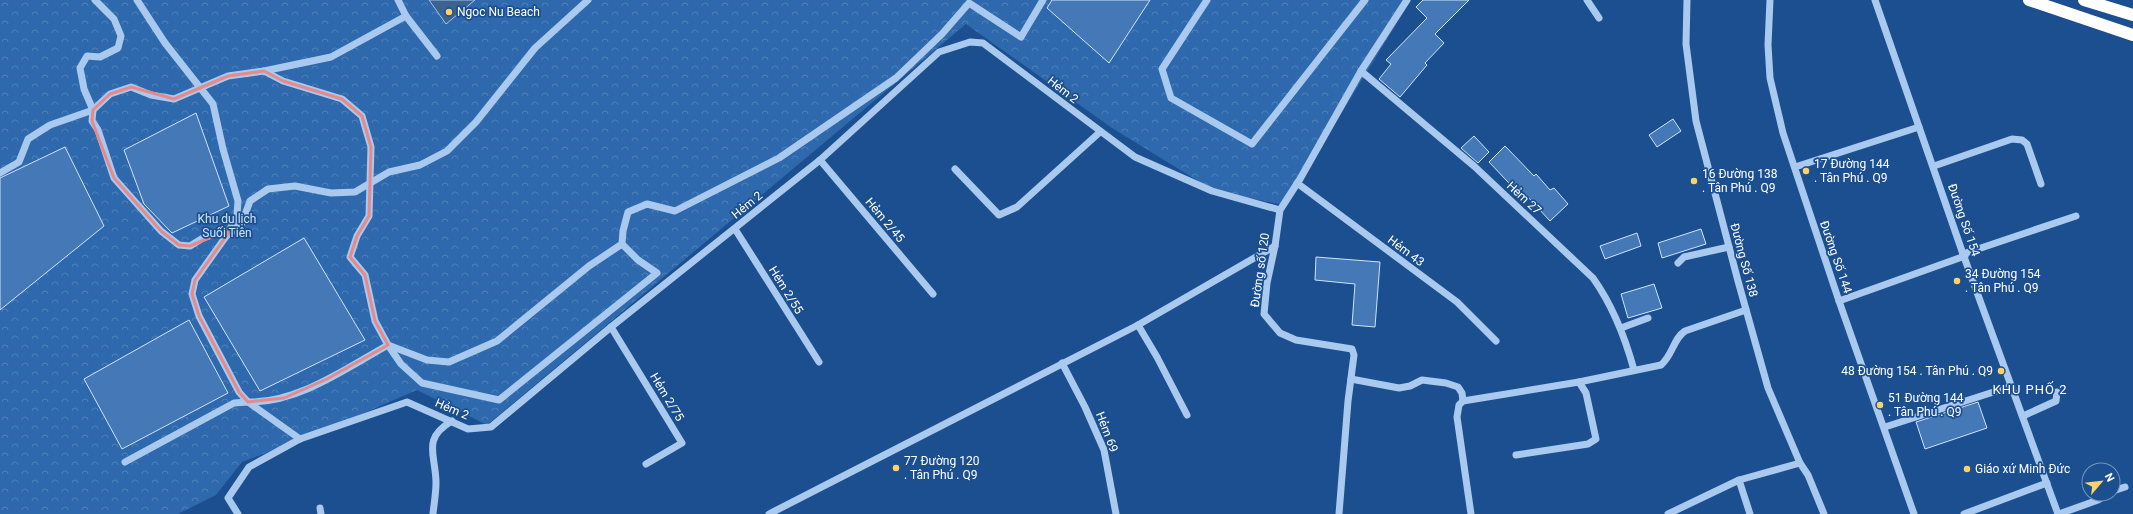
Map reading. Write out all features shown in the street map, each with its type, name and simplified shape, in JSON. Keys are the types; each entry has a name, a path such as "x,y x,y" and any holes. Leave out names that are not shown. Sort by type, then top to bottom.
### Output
{"highway":[{"path":"2029,0 2133,35"},
{"path":"2084,0 2133,15"}],"street":[{"path":"95,0 114,19 121,36 118,48 100,57 87,56 80,68 84,89 93,110 92,121 98,130 114,178 161,231 179,245 190,246 215,234 227,235"},
{"path":"137,0 165,43 213,104 223,149 238,201 237,215 230,224 227,235"},
{"path":"398,0 406,16 437,56"},
{"path":"300,439 248,402 239,392 199,316 192,294 195,280 227,235 242,223 250,200 268,189 295,186 331,193 355,192 389,172 420,165 447,151 476,122 534,48 588,0"},
{"path":"264,71 283,81 342,98 362,116 371,148 369,216 357,236 350,257 365,276 375,321 388,345 401,364 422,383 499,400 656,273 638,260 622,244 623,231 628,212 647,204 675,211 779,158 896,78 942,34 968,1 1021,37 1043,0"},
{"path":"1207,0 1162,69 1171,98 1252,144 1365,0"},
{"name":"Đường số 120","path":"1339,514 1354,355 1352,349 1296,340 1280,334 1264,314 1266,283 1275,246 1280,210 1361,71 1407,0"},
{"path":"1587,0 1599,18"},
{"name":"Đường Số 138","path":"1687,0 1686,44 1696,120 1729,247 1768,388 1800,463 1808,475 1824,514"},
{"name":"Đường Số 144","path":"1770,0 1768,45 1770,78 1783,133 1839,301 1885,427 1914,514"},
{"name":"Đường Số 154","path":"1875,0 1964,255 2059,514"},
{"path":"0,173 19,162 28,139 50,125 93,110 110,94 131,87 151,95 174,99 228,76 264,71 330,57 406,16"},
{"name":"Hẻm 2","path":"238,514 228,498 249,467 300,439 407,402 468,429 491,427 611,327 736,229 820,160 939,52 970,42 983,43 1135,157 1212,191 1280,210"},
{"name":"Hẻm 27","path":"1361,71 1474,166 1530,220 1570,254 1593,278 1606,296 1621,328 1634,370"},
{"path":"1795,167 1919,127"},
{"path":"955,169 999,215 1017,206 1100,132"},
{"path":"1934,166 2012,139 2022,140 2026,144 2041,184"},
{"name":"Hẻm 2/45","path":"820,160 933,294"},
{"name":"Hẻm 43","path":"1297,183 1457,302 1496,341"},
{"path":"1839,301 2076,216"},
{"name":"Hẻm 2/55","path":"736,229 819,362"},
{"path":"388,345 427,360 449,362 456,359 497,341 589,266 622,244"},
{"path":"769,514 1138,325 1275,246"},
{"path":"1678,263 1684,257 1729,247"},
{"path":"1471,514 1457,417 1459,405 1463,401 1580,382 1661,365 1668,359 1678,336 1685,331 1746,310"},
{"path":"1621,328 1648,318"},
{"path":"1138,325 1161,363 1187,415"},
{"name":"Hẻm 2/75","path":"611,327 682,442 646,464"},
{"path":"125,462 234,403 263,402 284,398 327,379 388,345"},
{"name":"Hẻm 69","path":"1062,363 1086,407 1104,450 1116,514"},
{"path":"1351,379 1399,388 1410,386 1422,380 1446,383 1458,387 1462,393 1463,401"},
{"path":"1516,455 1588,444 1596,439 1586,393 1580,382"},
{"path":"1885,427 2012,386"},
{"path":"2023,416 2056,402 2057,392"},
{"path":"433,514 436,483 431,448 434,435 440,428 452,421"},
{"path":"1668,514 1739,480 1800,463"},
{"path":"1739,480 1750,514"},
{"path":"1964,514 2047,483"},
{"path":"2121,488 2125,487"},
{"path":"2059,514 2092,502"}],"highlighted area":[{"path":"264,71 283,81 342,99 362,116 371,147 369,216 357,236 350,257 365,275 375,321 388,345 327,379 284,398 248,402 239,392 199,316 192,294 195,280 232,228 190,246 179,245 161,231 114,178 92,121 93,110 110,94 131,87 174,99 228,76"}],"green space":[{"name":"Khu du lịch Suối Tiên","path":"0,0 1411,0 1288,200 1280,204 1216,192 1112,128 966,24 487,425 417,390 313,435 242,462 216,495 178,514 0,514"}],"shaded area":[{"name":"Ngoc Nu Beach","path":"429,0 475,0 446,24"}],"building":[{"path":"1052,0 1150,0 1109,63 1047,8"},
{"path":"1423,0 1469,0 1435,34 1444,43 1425,63 1427,65 1400,97 1379,79 1391,64 1386,60 1427,18 1416,7"},
{"path":"196,113 229,206 172,233 144,204 124,150"},
{"path":"1673,119 1681,131 1657,147 1649,135"},
{"path":"1474,136 1489,152 1478,163 1461,148"},
{"path":"1505,146 1534,176 1536,174 1550,190 1554,188 1568,204 1550,221 1527,196 1524,199 1489,162"},
{"path":"65,147 104,226 0,310 0,178"},
{"path":"1701,229 1706,244 1662,258 1658,243"},
{"path":"1637,233 1641,246 1605,259 1600,246"},
{"path":"304,238 365,340 260,391 204,297"},
{"path":"1316,257 1380,262 1375,327 1352,325 1355,284 1315,280"},
{"path":"1654,284 1662,308 1628,318 1621,294"},
{"path":"189,320 228,393 122,449 84,379"},
{"path":"1978,402 1987,428 1925,449 1916,422"}],"place":[{"name":"Ngoc Nu Beach","path":"449,12"},
{"name":"17 Đường 144 . Tân Phú . Q9","path":"1806,171"},
{"name":"16 Đường 138 . Tân Phú . Q9","path":"1694,181"},
{"name":"34 Đường 154 . Tân Phú . Q9","path":"1957,281"},
{"name":"48 Đường 154 . Tân Phú . Q9","path":"2001,371"},
{"name":"51 Đường 144 . Tân Phú . Q9","path":"1880,405"},
{"name":"77 Đường 120 . Tân Phú . Q9","path":"896,468"},
{"name":"Giáo xứ Minh Đức","path":"1967,469"}],"district":[{"name":"KHU PHỐ 2","path":"2030,389"}]}
